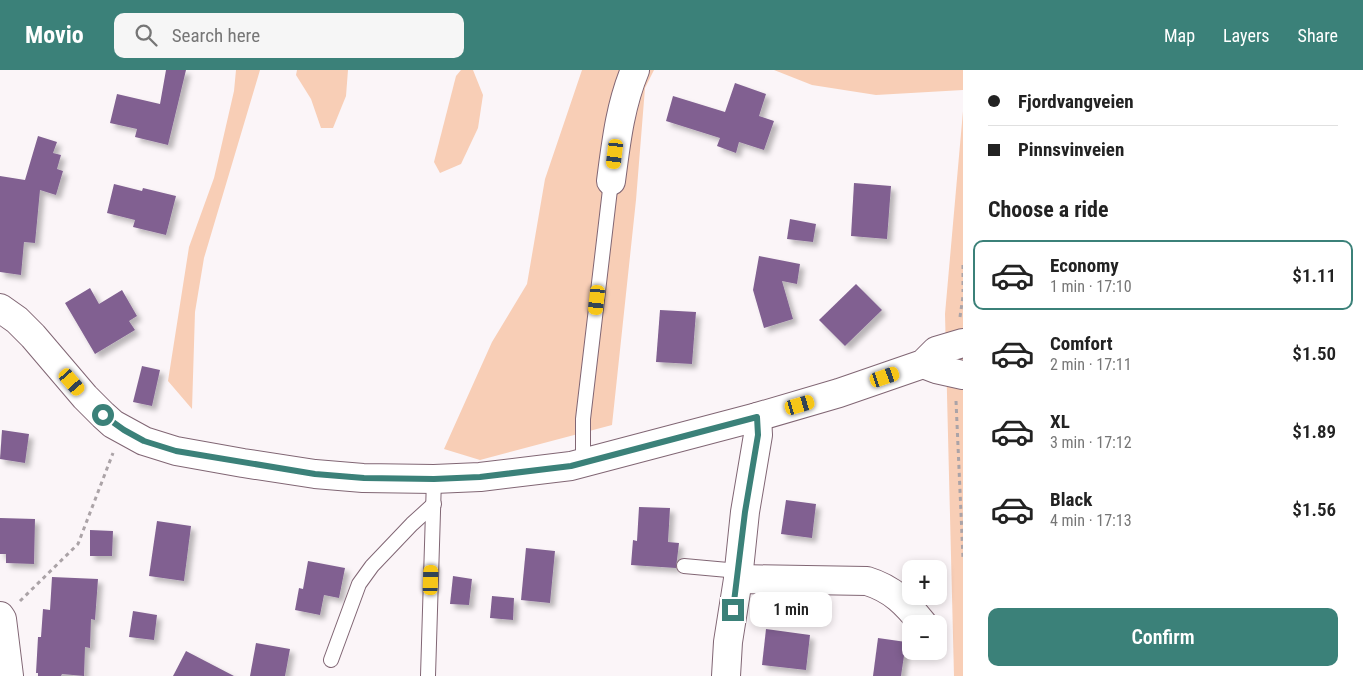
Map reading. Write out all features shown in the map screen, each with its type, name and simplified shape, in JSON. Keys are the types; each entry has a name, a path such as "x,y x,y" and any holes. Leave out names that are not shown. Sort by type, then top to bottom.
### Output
{"street":[{"path":"611,181 617,131 634,70"},
{"path":"0,308 17,320 103,415 144,441 176,451 243,463 315,474 364,478 434,491 480,477 584,463 757,417 839,393 923,364 936,351 959,344"},
{"path":"923,364 959,374"},
{"path":"726,676 728,642 739,575 745,512 758,435 757,417"},
{"path":"739,575 867,581 882,586 904,601 916,615"},
{"path":"1,617 9,676"}],"lane":[{"path":"584,463 583,418 611,181"},
{"path":"331,660 359,584 372,566 412,524 434,491"},
{"path":"428,676 434,491"},
{"path":"684,566 739,575"}],"path":[{"path":"959,344 963,266"},
{"path":"959,374 963,558"},
{"path":"1,617 78,544 116,443 124,430"}],"shaded area":[{"path":"236,70 260,70 204,258 195,312 192,409 168,381 189,247 214,178 234,91"},
{"path":"297,70 348,70 346,96 333,128 321,128 311,99 296,75"},
{"path":"461,70 473,70 483,95 478,128 461,164 440,173 434,162 456,76"},
{"path":"582,70 654,70 645,88 636,200 612,425 480,460 444,449 492,342 527,284 545,179"},
{"path":"774,70 963,70 963,90 876,95 812,85"},
{"path":"963,111 963,676 954,676 945,314"}],"building":[{"path":"166,70 186,70 168,145 135,137 137,129 110,123 117,94 160,104"},
{"path":"735,83 766,94 759,116 774,121 764,150 739,142 736,153 717,146 720,138 666,121 673,96 725,112"},
{"path":"38,136 57,142 53,153 61,155 57,169 63,171 56,195 40,190 35,243 24,242 21,275 0,272 0,176 25,180"},
{"path":"854,183 891,186 887,239 851,236"},
{"path":"114,184 142,191 143,188 176,196 166,235 133,227 135,220 107,213"},
{"path":"790,219 816,224 813,242 787,239"},
{"path":"759,256 800,264 797,284 782,281 793,319 764,328 753,290"},
{"path":"856,284 882,310 845,346 819,320"},
{"path":"90,288 99,304 122,290 137,316 129,321 135,330 95,354 65,303"},
{"path":"660,310 696,312 692,364 656,362"},
{"path":"142,366 160,370 152,406 133,402"},
{"path":"2,430 29,434 25,463 0,459"},
{"path":"786,500 816,504 812,538 781,534"},
{"path":"639,507 670,508 668,542 679,543 676,568 631,565 633,540 637,541"},
{"path":"0,518 35,519 34,564 6,563 6,554 0,554"},
{"path":"157,521 191,526 184,581 149,576"},
{"path":"90,530 113,531 112,556 90,556"},
{"path":"526,548 555,551 550,603 521,600"},
{"path":"308,561 345,568 339,598 324,595 320,615 295,610 299,588 303,589"},
{"path":"453,576 472,579 469,605 450,604"},
{"path":"52,577 98,579 95,620 91,619 90,648 85,647 84,676 62,674 61,676 38,676 38,673 36,673 38,637 41,637 43,609 50,610"},
{"path":"492,596 514,598 513,620 490,618"},
{"path":"133,611 157,615 154,640 129,637"},
{"path":"766,629 810,635 806,670 762,665"},
{"path":"878,638 902,641 903,660 901,676 873,676"},
{"path":"256,643 290,649 285,676 250,676"},
{"path":"186,651 234,676 173,676"}],"route":[{"path":"103,415 113,424 144,441 176,451 315,474 364,478 434,479 480,477 571,466 757,417 758,435 745,512 733,610"}]}
